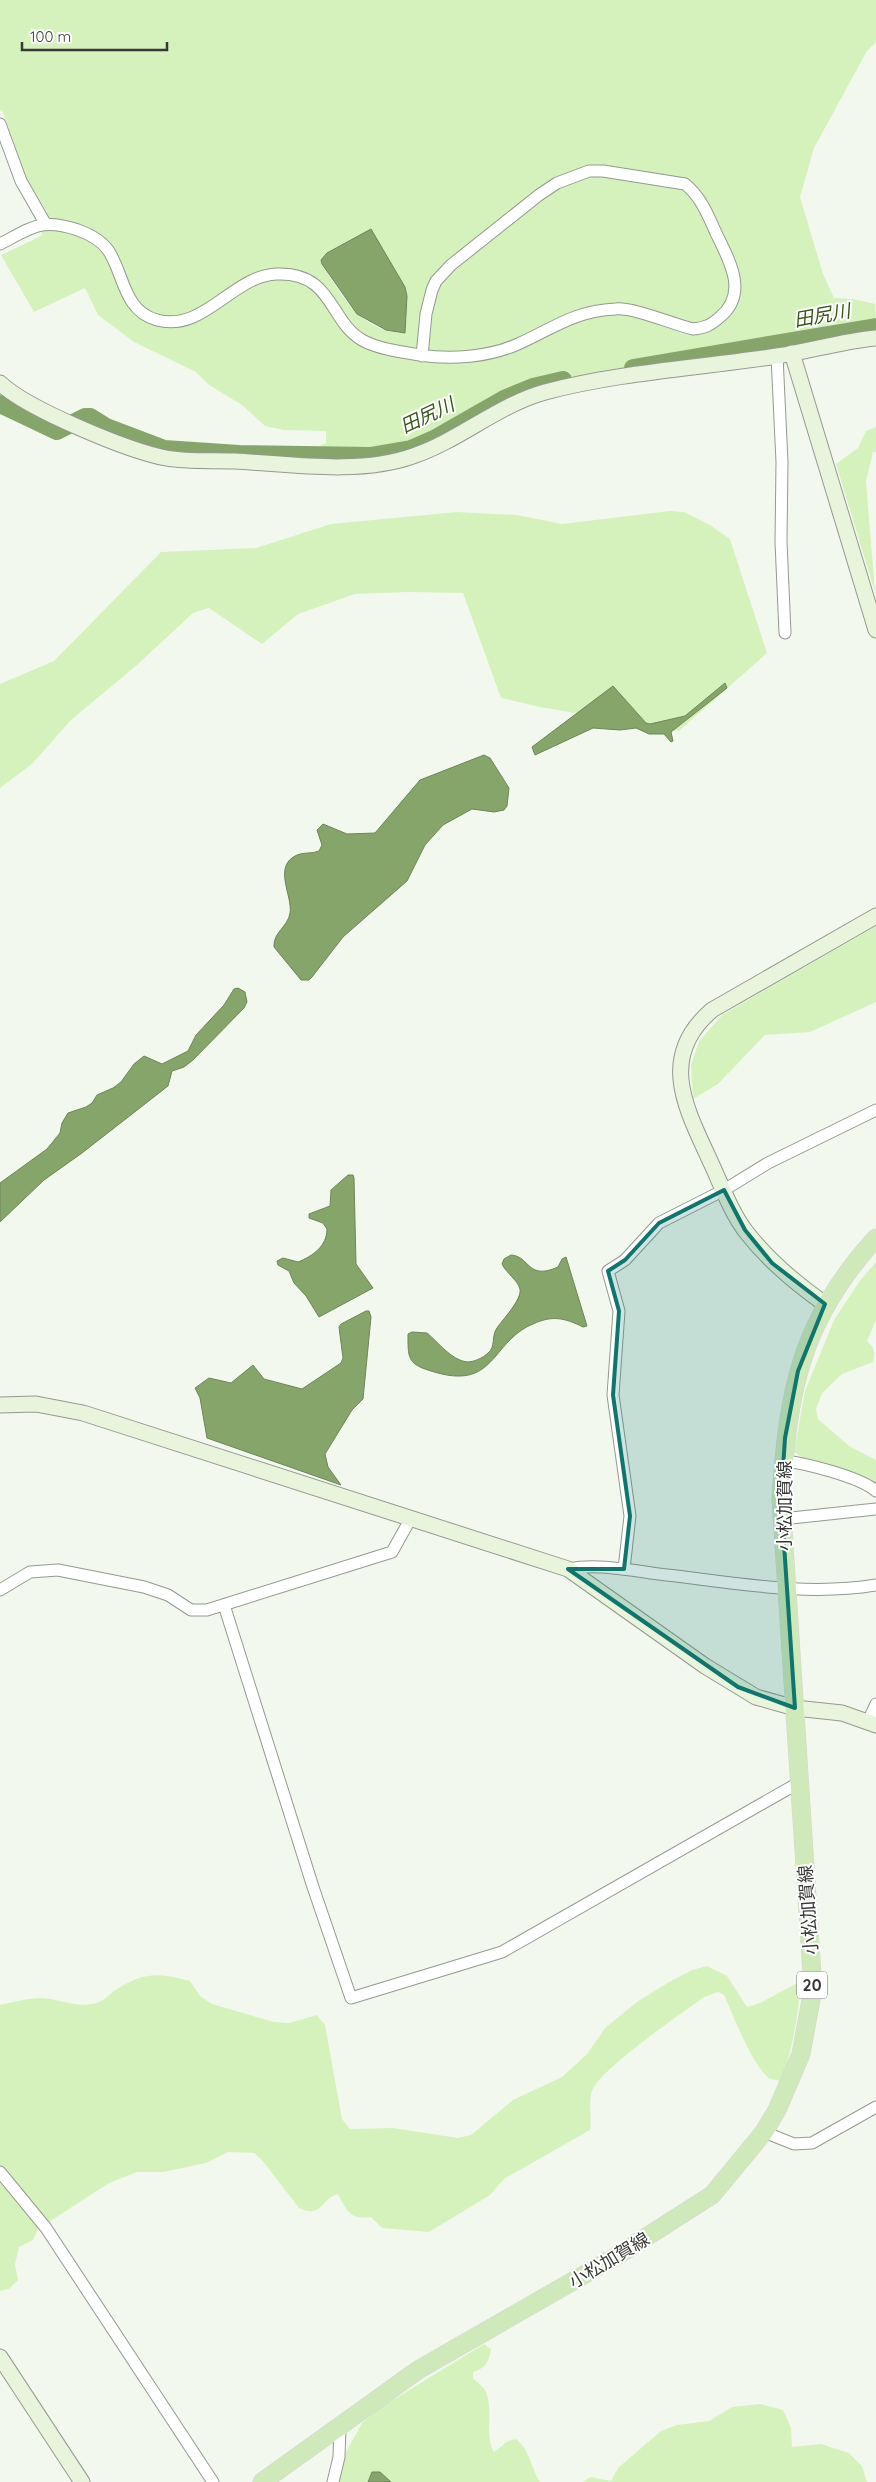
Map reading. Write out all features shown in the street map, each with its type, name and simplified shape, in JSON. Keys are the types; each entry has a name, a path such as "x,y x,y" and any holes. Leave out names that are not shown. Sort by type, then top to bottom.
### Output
{"main road":[{"name":"小松加賀線","path":"262,2482 418,2370 615,2257 712,2195 764,2132 777,2110 801,2054 813,1989 782,1519 785,1438 798,1371 810,1335 825,1304 860,1256 876,1238"}],"street":[{"path":"0,124 24,187 45,223"},
{"path":"0,244 45,223 58,224 82,231 107,248 128,297 140,310 156,320 168,321 192,317 212,307 247,284 263,277 276,274 289,275 309,281 322,290 360,339 377,346 422,356 456,357 497,352 518,344 574,315 618,308 692,329 704,328 723,314 731,304 736,292 733,270 702,204 694,192 685,184 603,171 589,171 575,175 539,194 451,265 436,281 426,314 422,356"},
{"path":"0,383 8,390 55,416 105,438 166,458 333,466 369,465 412,457 459,435 510,405 547,392 628,376 784,354 876,338"},
{"path":"784,354 876,630"},
{"path":"784,354 781,542 785,633"},
{"path":"825,1304 796,1285 772,1262 745,1230 724,1190 683,1096 682,1063 691,1030 712,1010 876,916"},
{"path":"624,1570 630,1516 613,1394 619,1311 608,1271 625,1260 659,1223 724,1190 768,1163 876,1110"},
{"path":"0,1405 36,1404 76,1411 568,1569 738,1687 756,1697 795,1708 822,1710 872,1723 876,1704"},
{"path":"784,1461 800,1463 856,1481 876,1491"},
{"path":"782,1519 876,1509"},
{"path":"0,1590 30,1572 58,1570 144,1587 168,1595 191,1610 207,1610 392,1552 411,1518"},
{"path":"568,1569 577,1567 624,1570 828,1590 876,1585"},
{"path":"224,1606 316,1896 351,1998 502,1952 800,1782"},
{"path":"764,2132 794,2144 812,2143 876,2107"},
{"path":"0,2172 46,2228 213,2482"},
{"path":"0,2357 82,2482"},
{"path":"333,2482 339,2457 340,2427"}],"highlighted area":[{"path":"724,1190 745,1230 772,1263 825,1304 798,1371 785,1438 781,1499 795,1708 738,1687 568,1569 624,1569 630,1516 613,1395 619,1311 608,1271 625,1260 659,1223"}],"shaded area":[{"path":"0,0 876,0 876,42 867,51 814,148 800,197 823,274 834,298 854,299 875,304 876,331 816,339 584,379 433,443 399,454 350,461 267,459 265,449 312,450 326,443 326,431 284,430 265,426 242,405 209,385 196,372 134,342 98,315 85,288 34,312 1,255 41,236 47,212 27,180 3,112 0,110","holes":["371,230 405,287 407,296 405,332 385,330 374,326 356,312 341,293 321,261 327,253"]},
{"path":"371,229 405,287 407,296 405,333 386,330 357,314 322,264 321,260 327,253"},
{"path":"876,427 876,452 873,452 866,481 875,592 836,464 858,448 866,431"},
{"path":"670,511 684,512 710,525 730,539 767,653 679,731 540,707 501,698 463,593 407,592 355,594 298,614 262,644 209,608 193,613 137,665 71,720 32,764 0,788 0,684 54,661 161,552 256,548 331,524 457,512 517,515 562,524"},
{"path":"725,683 727,688 671,732 673,741 671,742 664,734 649,734 636,728 620,730 593,728 535,755 532,747 613,686 646,723 650,724 685,716"},
{"path":"484,755 490,758 509,788 507,806 504,810 494,812 472,809 443,825 425,845 407,881 343,937 309,980 301,980 274,947 276,937 287,922 290,913 285,874 286,866 290,860 300,854 319,851 322,845 317,830 323,824 347,834 375,833 420,780"},
{"path":"876,926 876,1002 810,1032 765,1035 718,1084 693,1099 691,1065 699,1041 722,1015"},
{"path":"238,988 245,992 247,1002 244,1008 193,1060 184,1067 172,1071 168,1086 44,1180 0,1222 0,1183 47,1149 60,1133 62,1123 68,1113 86,1107 92,1103 97,1095 121,1082 134,1064 144,1056 162,1064 188,1051 196,1035 224,1005 234,989"},
{"path":"348,1175 353,1175 354,1178 356,1264 373,1288 319,1317 306,1296 294,1283 289,1271 278,1265 277,1261 283,1258 298,1262 318,1250 325,1240 327,1229 323,1223 309,1218 309,1214 330,1206 331,1190"},
{"path":"511,1255 517,1256 530,1267 540,1271 548,1271 558,1267 562,1259 566,1257 587,1326 583,1327 570,1321 558,1319 540,1321 519,1332 490,1362 480,1370 468,1375 452,1376 431,1371 413,1362 408,1348 408,1334 412,1332 427,1333 450,1354 461,1361 473,1361 490,1351 495,1331 520,1294 519,1285 502,1264 504,1259"},
{"path":"876,1262 876,1320 867,1341 874,1350 873,1362 842,1374 822,1393 816,1409 818,1419 849,1446 876,1460 876,1486 806,1460 794,1452 805,1391 834,1320 859,1282"},
{"path":"369,1311 371,1317 363,1399 352,1410 325,1454 328,1467 341,1485 207,1438 200,1398 195,1388 209,1378 231,1383 253,1365 264,1379 302,1389 341,1363 343,1358 339,1327 341,1324"},
{"path":"707,1966 727,1976 747,2007 760,2003 801,1981 789,2057 781,2081 769,2078 756,2063 724,1995 718,1992 704,1997 661,2028 625,2056 598,2081 591,2096 590,2130 504,2179 490,2195 429,2232 382,2228 371,2217 364,2218 350,2213 338,2194 332,2196 321,2207 313,2211 299,2208 262,2160 254,2153 228,2152 206,2163 163,2172 137,2172 109,2183 38,2229 33,2240 19,2247 15,2264 18,2280 9,2289 0,2291 0,2005 26,1999 42,1998 85,2005 104,1999 133,1980 150,1975 159,1975 190,1981 200,1996 212,2004 274,2022 289,2023 317,2015 325,2025 342,2119 350,2129 393,2128 458,2138 471,2135 513,2100 562,2077 587,2054 605,2028 637,2002 692,1970"},
{"path":"484,2344 491,2349 489,2358 481,2369 473,2372 473,2378 485,2390 488,2399 491,2445 494,2452 508,2441 516,2439 524,2448 540,2482 338,2482 345,2454 362,2423 380,2408"},
{"path":"760,2404 783,2410 791,2428 792,2447 821,2444 849,2453 862,2466 867,2482 583,2482 590,2477 611,2481 618,2468 661,2431 677,2425 709,2421 732,2407"},
{"path":"372,2472 380,2472 391,2482 368,2482"}],"waterway":[{"name":"田尻川","path":"633,368 876,327"},
{"name":"田尻川","path":"0,404 57,431 85,417 90,417 106,427 164,449 239,454 370,456 411,449 434,439 504,399 533,387 563,380"}]}
